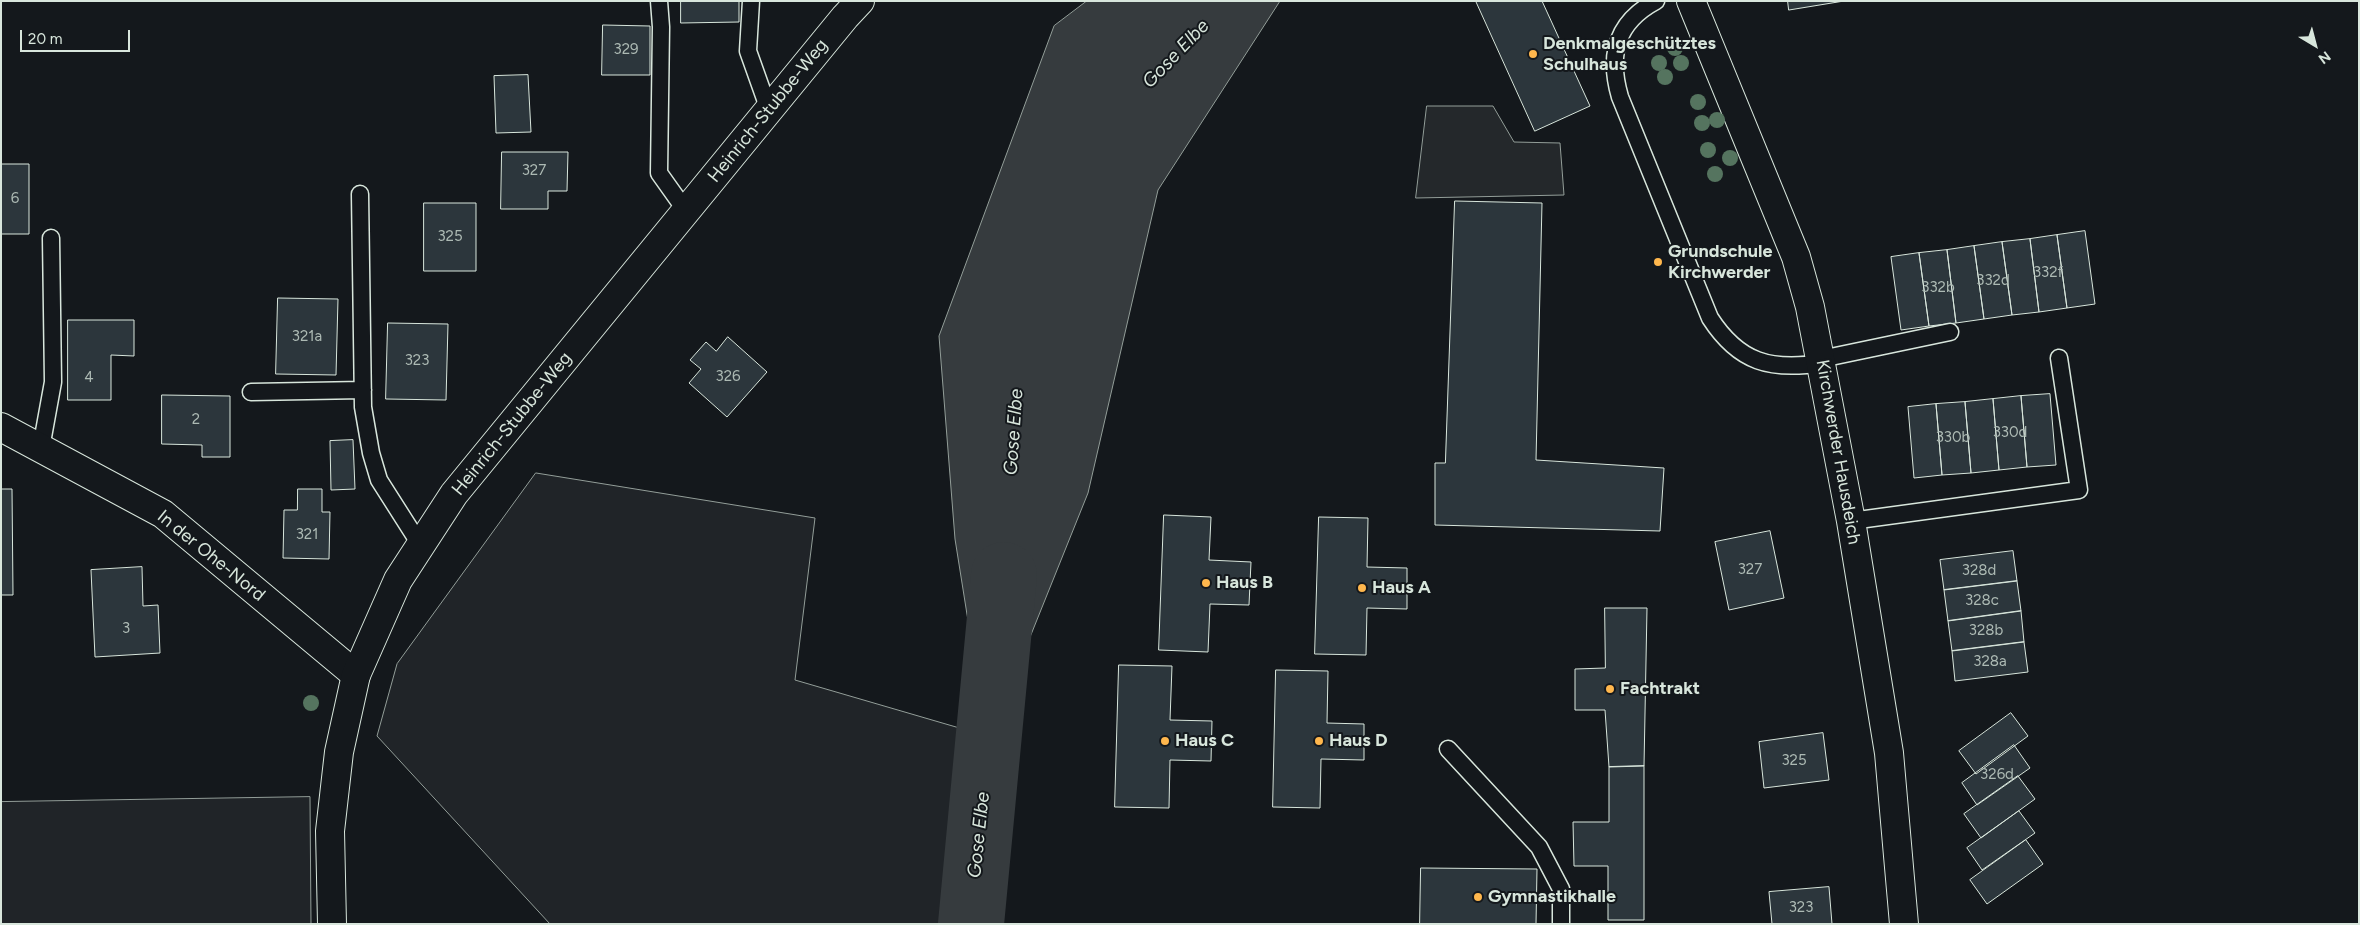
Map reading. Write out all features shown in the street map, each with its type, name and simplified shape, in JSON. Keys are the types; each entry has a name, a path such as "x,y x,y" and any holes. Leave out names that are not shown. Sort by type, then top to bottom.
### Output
{"street":[{"name":"Heinrich-Stubbe-Weg","path":"332,924 330,831 339,752 356,675 398,580 454,494 860,1"},
{"name":"Kirchwerder Hausdeich","path":"1690,1 1796,257 1810,307 1851,521 1889,753 1904,924"},
{"name":"In der Ohe-Nord","path":"1,427 164,514 356,675"}],"lane":[{"path":"660,1 659,173 686,212"},
{"path":"751,1 748,51 769,110"},
{"path":"1656,1 1639,13 1617,42 1614,56 1614,75 1620,97 1710,318 1722,337 1734,348 1748,356 1767,364 1789,366 1821,361 1950,332"},
{"path":"360,194 363,407 371,454 379,480 421,546"},
{"path":"41,448 53,382 51,238"},
{"path":"1851,521 2079,490 2059,358"},
{"path":"251,392 363,390"},
{"path":"1448,750 1540,847 1561,889 1561,924"}],"shaded area":[{"path":"1427,106 1493,106 1514,142 1560,143 1564,195 1416,198"},
{"path":"536,473 815,518 795,680 1004,741 996,924 550,924 377,736 397,664"},
{"path":"310,797 311,924 1,924 1,802"}],"water":[{"path":"1087,1 1280,1 1158,190 1088,493 1020,662 976,671 955,539 939,336 1054,26"}],"building":[{"path":"681,1 739,1 739,22 681,23"},
{"name":"Denkmalgeschütztes Schulhaus","path":"1476,1 1542,1 1590,106 1535,131"},
{"path":"1788,1 1844,1 1789,10"},
{"path":"603,25 650,26 650,75 602,75"},
{"path":"528,75 531,132 496,133 494,76"},
{"path":"502,152 568,152 567,191 548,191 548,209 501,209"},
{"path":"1,164 29,164 29,234 1,234"},
{"path":"1455,201 1542,203 1536,460 1664,468 1660,531 1435,525 1435,463 1445,463"},
{"path":"424,203 476,203 476,271 424,271"},
{"path":"2085,231 2095,304 2067,308 2057,235"},
{"path":"2057,235 2067,308 2039,312 2030,239"},
{"path":"2030,239 2039,312 2012,315 2002,242"},
{"path":"2002,242 2012,315 1984,319 1974,246"},
{"path":"1974,246 1984,319 1956,323 1947,250"},
{"path":"1947,250 1956,323 1929,326 1919,253"},
{"path":"1919,253 1929,326 1901,330 1891,257"},
{"path":"278,298 338,299 336,375 276,374"},
{"path":"68,320 134,320 134,356 111,355 111,400 68,400"},
{"path":"388,323 448,324 446,400 386,399"},
{"path":"728,337 767,372 727,417 689,383 701,369 690,360 706,342 716,351"},
{"path":"2050,394 2056,465 2027,467 2021,396"},
{"path":"162,395 230,396 230,457 202,457 202,445 162,444"},
{"path":"2021,396 2027,467 1999,470 1993,399"},
{"path":"1993,399 1999,470 1971,473 1965,402"},
{"path":"1965,402 1971,473 1942,475 1936,404"},
{"path":"1936,404 1942,475 1914,478 1908,407"},
{"path":"353,440 355,489 331,490 330,441"},
{"path":"1,489 12,489 13,595 1,595"},
{"path":"298,489 322,489 322,512 330,512 329,559 283,558 284,510 297,510"},
{"name":"Haus B","path":"1164,515 1211,517 1209,560 1251,562 1249,605 1210,604 1208,652 1159,650"},
{"name":"Haus A","path":"1319,517 1368,518 1367,567 1407,568 1407,609 1367,608 1366,655 1315,654"},
{"path":"1770,531 1784,598 1729,610 1715,542"},
{"path":"2013,551 2017,581 1944,590 1940,560"},
{"path":"142,567 143,606 158,605 160,653 95,657 91,570"},
{"path":"2017,581 2021,611 1948,621 1944,590"},
{"name":"Fachtrakt","path":"1605,608 1647,608 1644,766 1609,767 1605,710 1575,710 1575,669 1605,668"},
{"path":"2021,611 2024,642 1952,651 1948,621"},
{"path":"2024,642 2028,672 1955,681 1952,651"},
{"name":"Haus C","path":"1119,665 1172,666 1170,720 1212,721 1211,761 1170,760 1169,808 1115,807"},
{"name":"Haus D","path":"1276,670 1328,671 1327,723 1364,724 1364,760 1321,759 1320,808 1273,807"},
{"path":"2011,713 2028,736 1976,774 1959,751"},
{"path":"1823,733 1829,780 1764,788 1759,742"},
{"path":"2014,745 2030,768 1977,805 1962,783"},
{"path":"1644,766 1644,920 1608,920 1608,866 1574,866 1573,822 1609,822 1609,767"},
{"path":"2018,776 2035,799 1981,838 1964,814"},
{"path":"2019,811 2035,833 1982,870 1967,848"},
{"path":"2026,840 2043,864 1987,904 1970,880"},
{"name":"Gymnastikhalle","path":"1421,868 1537,869 1536,924 1420,924"},
{"path":"1829,887 1832,924 1772,924 1769,892"}],"waterway":[{"name":"Gose Elbe","path":"971,924 1004,575"}],"place":[{"name":"Denkmalgeschütztes Schulhaus","path":"1533,54"},
{"name":"Grundschule Kirchwerder","path":"1658,262"},
{"name":"Haus B","path":"1206,583"},
{"name":"Haus A","path":"1362,588"},
{"name":"Fachtrakt","path":"1610,689"},
{"name":"Haus C","path":"1165,741"},
{"name":"Haus D","path":"1319,741"},
{"name":"Gymnastikhalle","path":"1478,897"}]}
